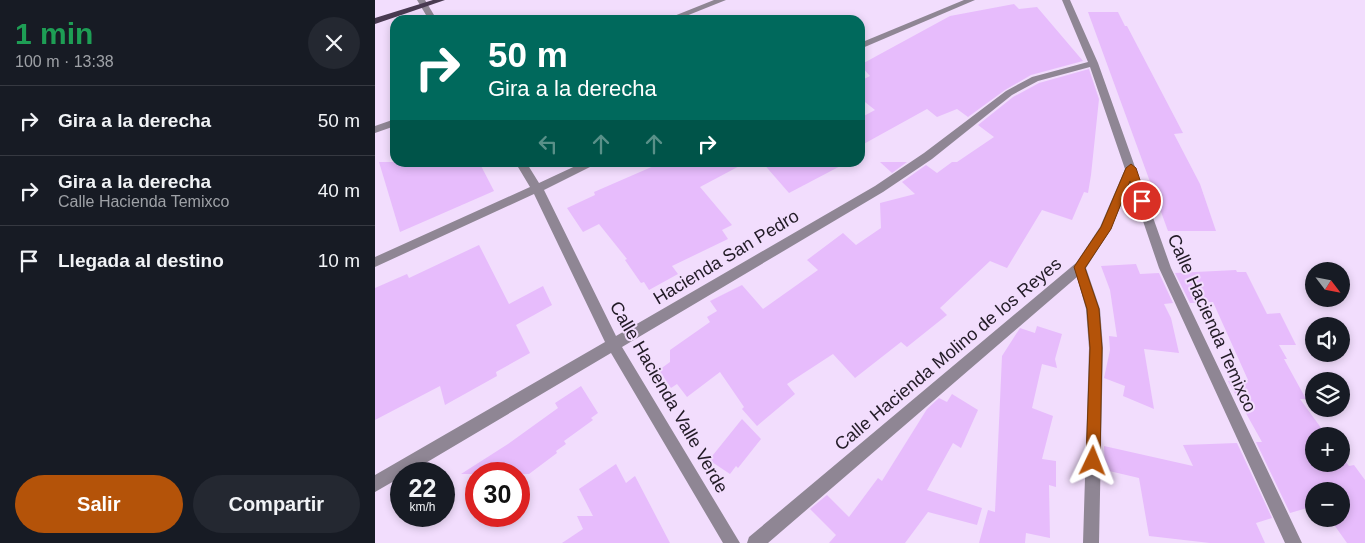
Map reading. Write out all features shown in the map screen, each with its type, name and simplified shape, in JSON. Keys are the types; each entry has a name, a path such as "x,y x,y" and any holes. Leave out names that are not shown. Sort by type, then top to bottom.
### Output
{"main road":[{"path":"375,20 423,3 441,0"}],"street":[{"path":"682,15 722,0"},
{"path":"865,44 971,0"},
{"name":"Calle Hacienda Temixco","path":"1066,0 1093,62 1165,268 1294,543"},
{"path":"423,3 430,15"},
{"name":"Hacienda San Pedro","path":"375,484 879,189 928,156 1009,93 1035,80 1093,62"},
{"path":"375,130 390,124"},
{"name":"Calle Hacienda Valle Verde","path":"523,167 537,188 613,346 732,543"},
{"path":"375,262 584,167"},
{"name":"Calle Hacienda Molino de los Reyes","path":"755,543 1080,267 1105,229 1131,168"},
{"path":"1080,267 1093,309 1096,348 1091,543"}],"building":[{"path":"1014,4 1019,9 1037,7 1083,61 1031,75 1005,90 968,117 957,109 937,117 927,109 865,143 865,115 875,110 865,102 865,78 870,76 865,70 865,62 950,16"},
{"path":"1088,12 1118,12 1125,26 1127,26 1183,133 1174,134 1200,184 1216,231 1168,231"},
{"path":"1089,69 1099,99 1091,175 1088,193 1084,192 1072,220 1042,210 1007,268 990,261 940,308 947,315 907,347 901,342 855,378 833,354 787,384 795,394 757,426 742,409 744,407 720,372 687,397 677,384 671,388 659,370 670,362 670,350 710,322 707,317 717,311 710,301 742,285 763,309 818,270 807,260 843,233 856,245 881,228 880,203 915,194 902,182 926,165 937,173 994,137 978,125 1013,97 1039,83"},
{"path":"379,162 390,162 390,167 482,167 494,191 400,232"},
{"path":"880,162 907,162 892,173"},
{"path":"652,167 738,167 700,187 732,225 722,230 728,239 672,266 678,274 649,290 644,282 641,283 625,260 627,259 599,224 583,232 567,208 595,195 594,192"},
{"path":"766,167 838,167 789,193"},
{"path":"479,245 509,304 543,286 552,305 516,325 530,353 496,372 497,376 445,405 440,386 375,420 375,288 407,274 409,278"},
{"path":"1136,264 1140,274 1159,273 1173,303 1164,304 1171,318 1179,353 1144,349 1154,409 1123,396 1125,386 1104,378 1110,350 1109,336 1117,337 1110,290 1101,266"},
{"path":"1236,270 1237,272 1246,272 1267,314 1280,313 1296,345 1279,345 1287,359 1284,359 1305,397 1305,399 1300,399 1305,406 1305,417 1313,417 1320,427 1305,427 1305,472 1350,472 1350,466 1354,465 1365,480 1365,543 1347,543 1336,527 1350,527 1350,482 1305,482 1305,509 1290,513 1256,442 1262,442 1228,381 1248,380 1213,302 1190,303 1175,273"},
{"path":"1037,326 1062,334 1055,359 1057,368 1042,364 1032,408 1053,416 1042,459 1056,461 1056,487 1049,485 1050,538 1026,533 1025,543 979,543 988,510 995,512 1002,356 1020,328 1035,333"},
{"path":"581,386 598,413 591,418 593,420 564,441 566,444 556,451 557,453 530,473 530,462 480,462 558,408 555,403"},
{"path":"952,394 978,410 961,448 953,443 927,490 982,508 977,525 928,512 905,543 829,543 836,535 810,509 827,495 849,517 878,478 882,481 927,409 939,398 947,402"},
{"path":"742,419 761,439 738,468 736,466 730,474 709,460"},
{"path":"1237,443 1272,518 1256,523 1265,543 1210,543 1149,536 1139,478 1105,470 1104,446 1193,466 1183,445"},
{"path":"616,464 626,483 635,476 670,543 562,543 583,529 577,516 593,516 579,489"}],"route":[{"path":"1093,461 1096,348 1093,309 1080,267 1105,229 1131,168 1142,201"}]}
